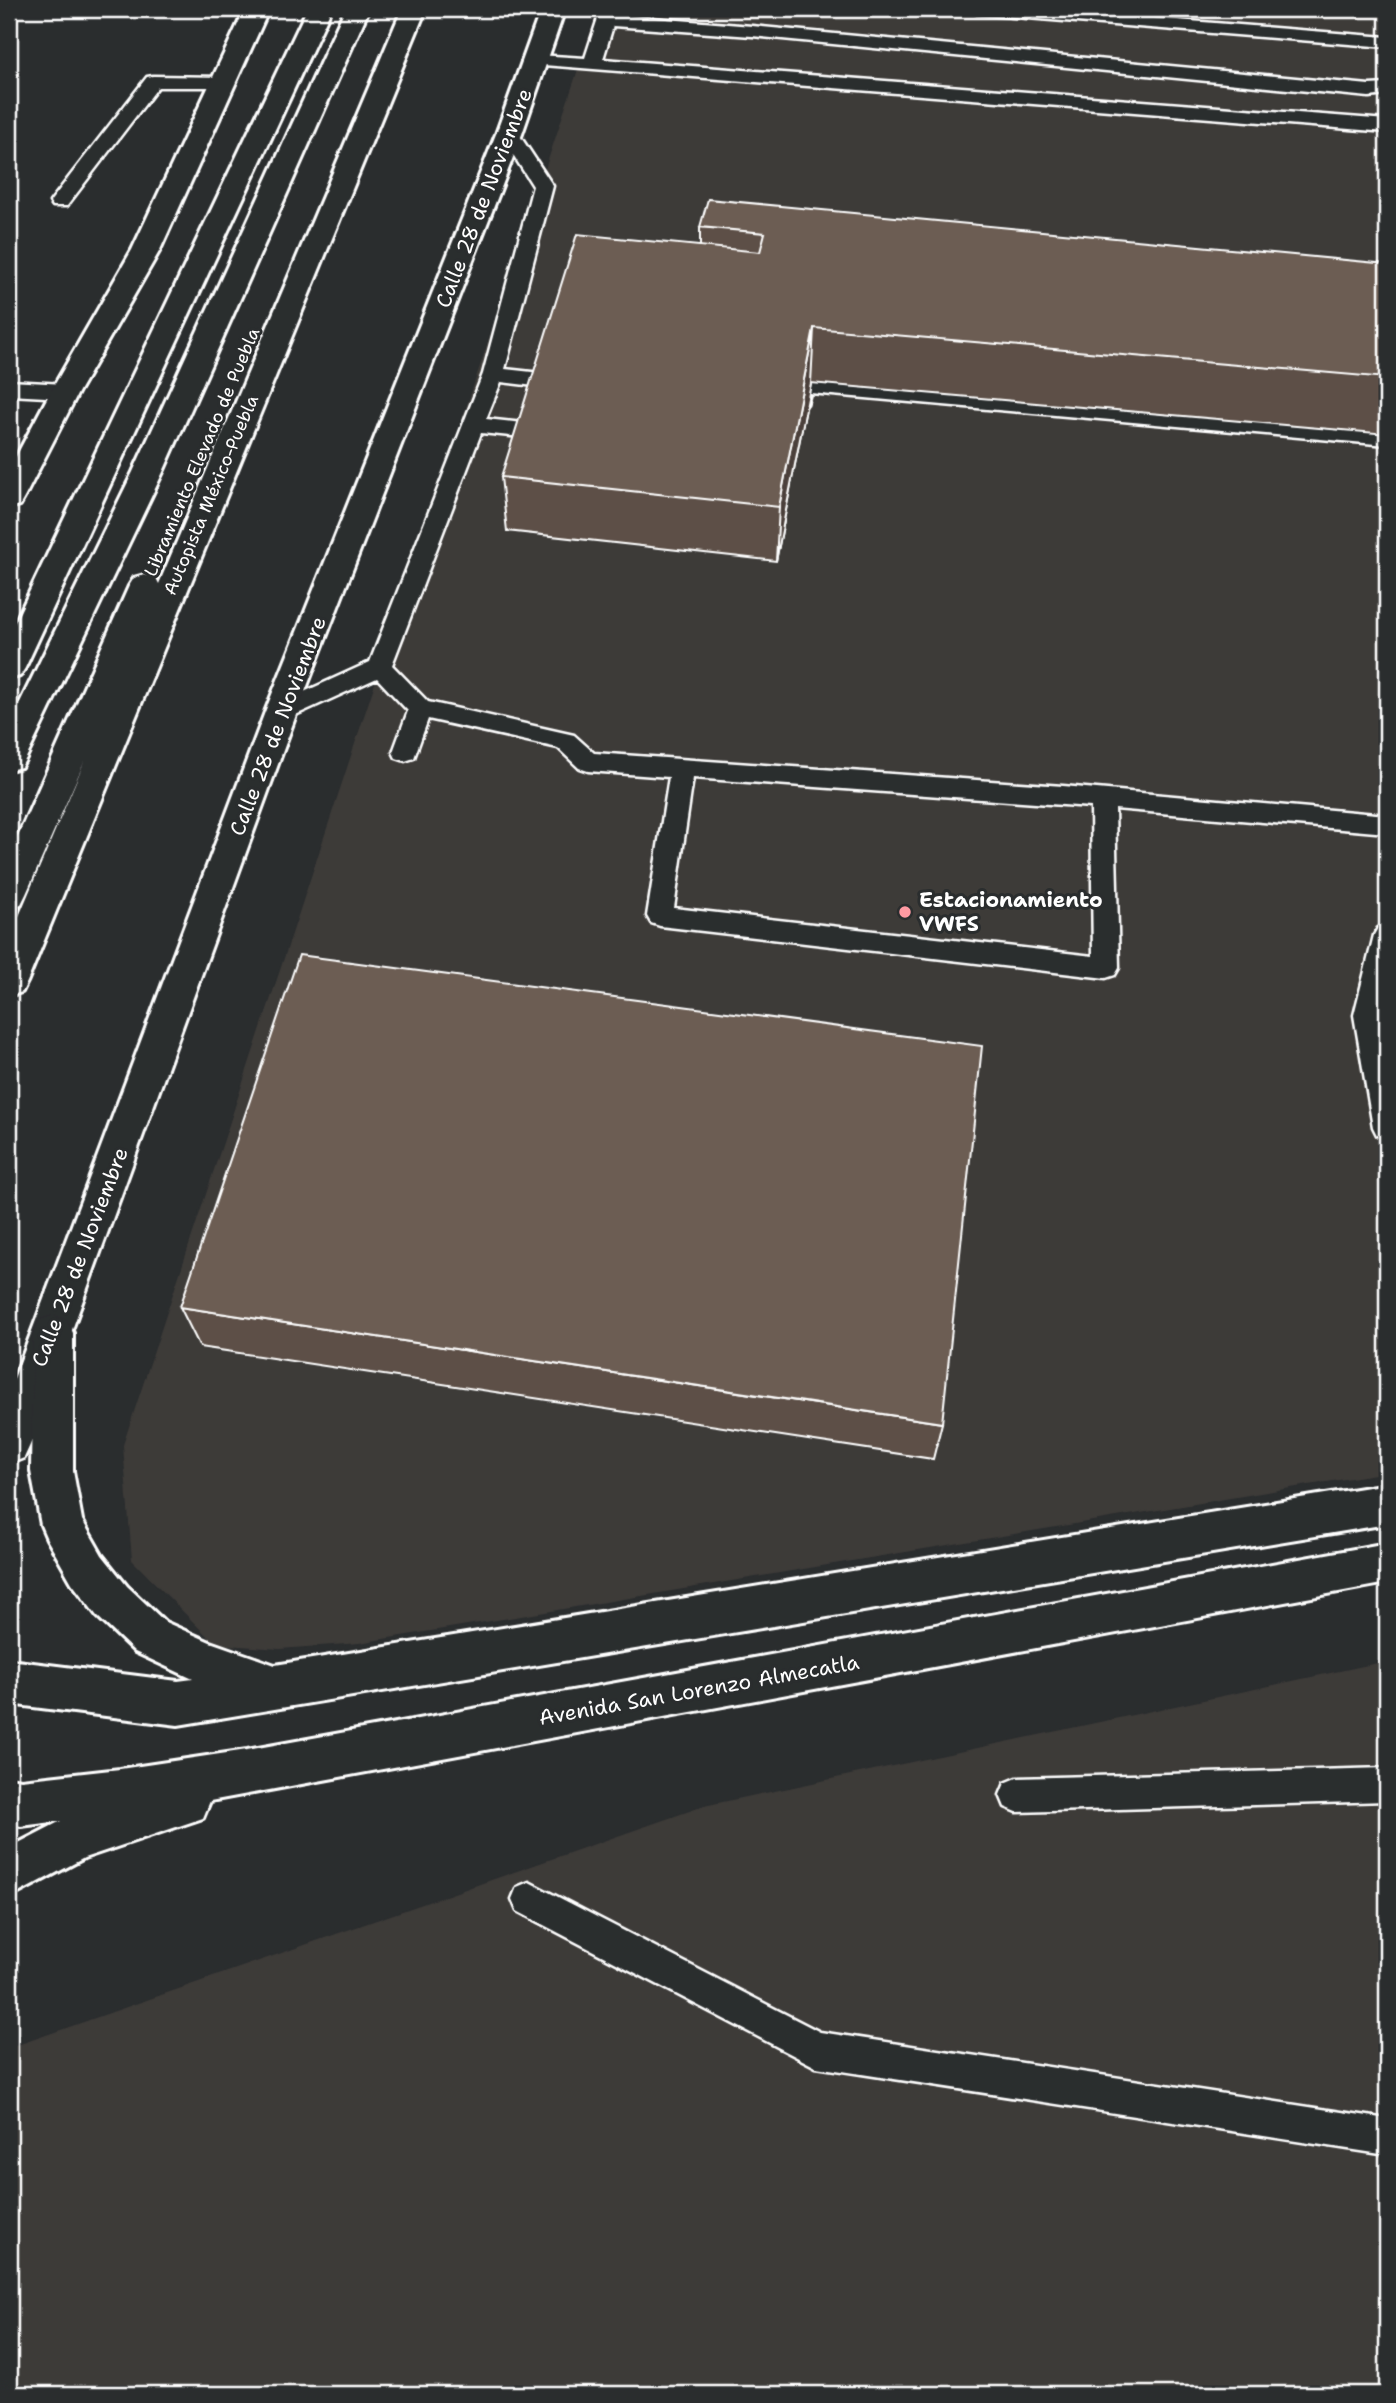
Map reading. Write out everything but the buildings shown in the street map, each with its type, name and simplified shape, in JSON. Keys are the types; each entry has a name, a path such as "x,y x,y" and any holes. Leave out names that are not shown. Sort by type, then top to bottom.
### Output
{"main road":[{"path":"9,498 65,391 146,250 257,9"},
{"path":"9,668 319,9"},
{"name":"Libramiento Elevado de Puebla","path":"9,758 148,472 357,9"},
{"name":"Libramiento Elevado de Puebla","path":"9,894 166,538 391,9"},
{"name":"Autopista México-Puebla","path":"9,982 414,9"},
{"name":"Calle 28 de Noviembre","path":"9,1445 53,1333 281,712 509,135 553,9"},
{"path":"53,1333 52,1471 62,1525 88,1569 112,1601 150,1637 203,1661 275,1687"},
{"path":"9,1682 178,1703 1387,1504"},
{"name":"Avenida San Lorenzo Almecatla","path":"9,1801 21,1803 120,1792 247,1773 1387,1563"},
{"path":"9,1875 26,1862 71,1840 189,1801 247,1773"}],"lane":[{"path":"977,9 1387,42"},
{"path":"592,64 608,14 752,31 1369,91 1387,90"},
{"path":"537,60 1387,126"},
{"path":"60,202 153,81 222,82"},
{"path":"281,712 380,667 493,374 543,186 509,135"},
{"path":"493,374 585,385"},
{"path":"769,426 779,425 796,404 802,386 1387,438"},
{"path":"9,388 65,391"},
{"path":"475,425 570,434"},
{"path":"380,667 420,709 566,741 588,762 1103,799 1387,824"},
{"path":"405,752 420,709"},
{"path":"682,769 660,916 1106,968 1103,799"},
{"path":"1387,935 1367,1015 1387,1127"},
{"path":"1017,1795 1387,1784"},
{"path":"529,1899 816,2049 1387,2137"}],"shaded area":[{"path":"598,9 1387,9 1387,1472 359,1643 280,1649 215,1644 132,1560 123,1445"},
{"path":"1387,1661 1387,2394 9,2394 9,2048 704,1806"}],"place":[{"name":"Estacionamiento VWFS","path":"905,912"}]}
